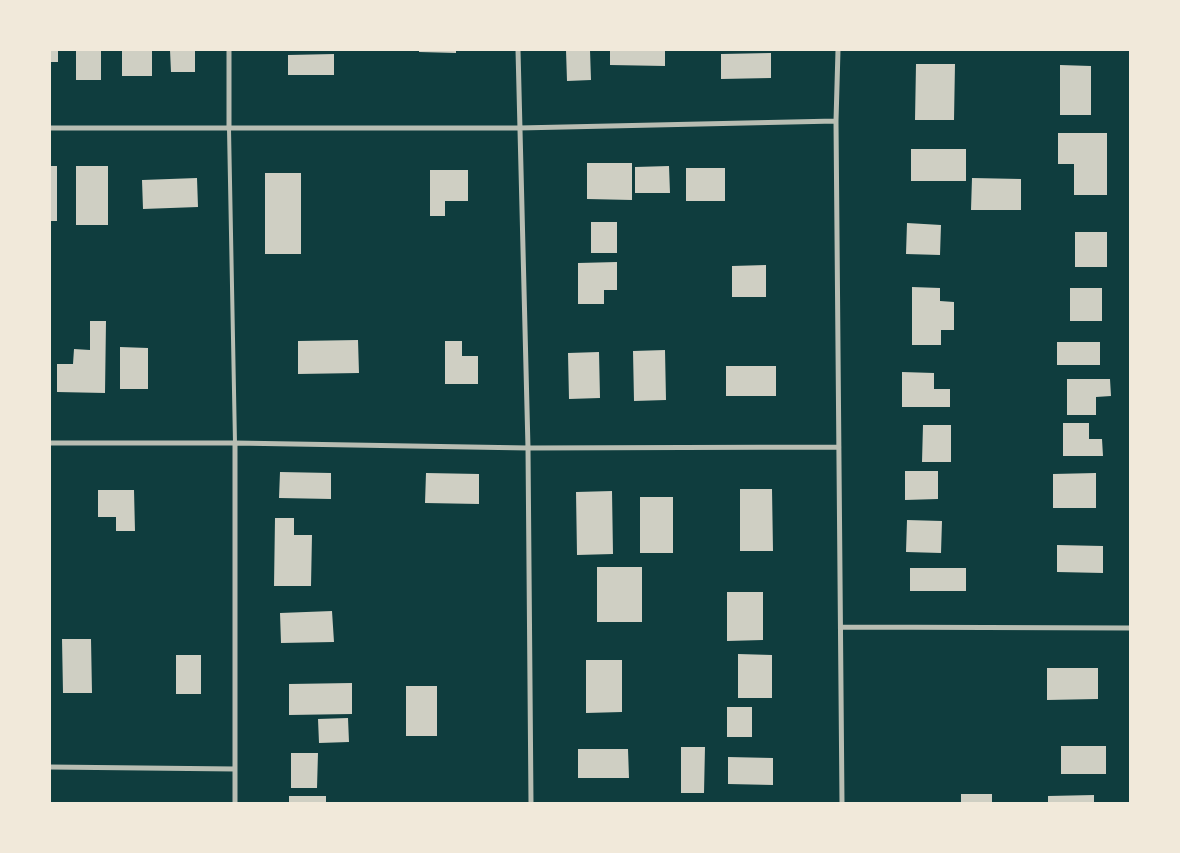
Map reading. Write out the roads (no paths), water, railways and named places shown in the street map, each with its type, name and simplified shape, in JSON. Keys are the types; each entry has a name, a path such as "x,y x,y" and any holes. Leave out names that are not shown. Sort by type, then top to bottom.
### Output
{"street":[{"path":"229,50 229,129"},
{"path":"518,50 528,448 531,803"},
{"path":"838,50 836,121 842,803"},
{"path":"50,128 519,128 836,121"},
{"path":"50,443 235,443 528,448 839,447"},
{"path":"235,443 235,803"},
{"path":"841,627 1130,628"},
{"path":"50,767 235,768"}],"lane":[{"path":"229,129 235,443"}]}
